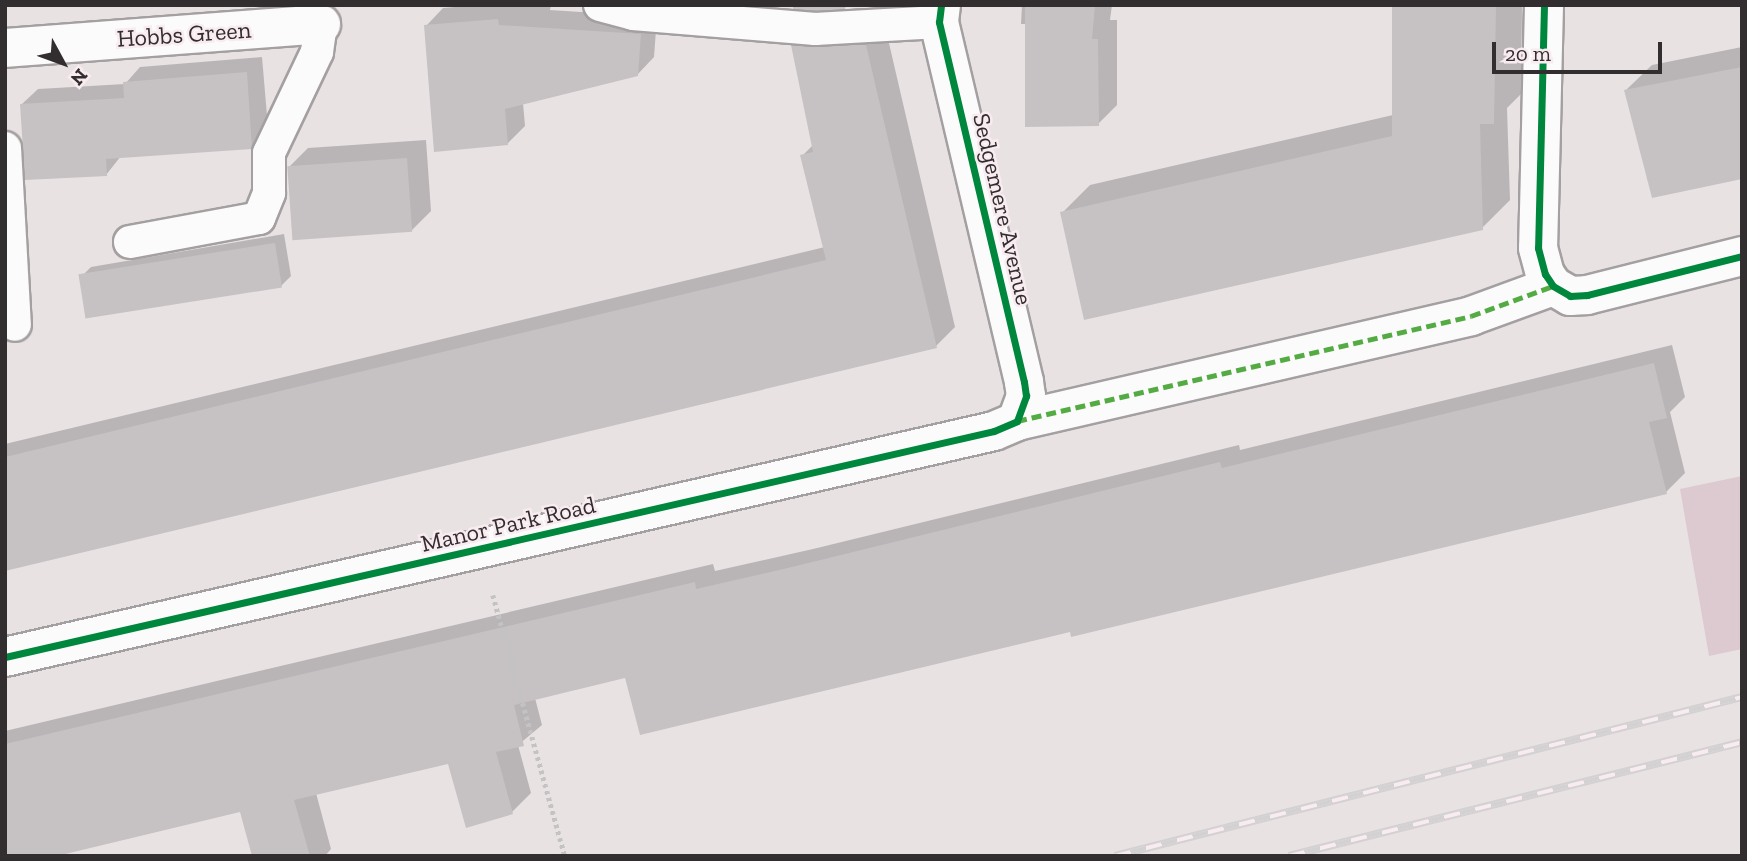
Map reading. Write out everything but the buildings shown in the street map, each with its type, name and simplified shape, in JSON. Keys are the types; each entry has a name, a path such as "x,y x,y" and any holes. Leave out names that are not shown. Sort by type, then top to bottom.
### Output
{"street":[{"path":"1544,5 1538,247 1540,262 1553,286 1570,296 1587,295 1742,256"},
{"name":"Sedgemere Avenue","path":"940,14 1024,382 1026,397 1017,421"},
{"name":"Hobbs Green","path":"5,48 321,24"},
{"name":"Manor Park Road","path":"5,657 994,431 1017,421 1471,316 1553,286"}],"lane":[{"path":"600,5 633,14 815,29 940,14"},
{"path":"130,242 259,218 269,193 270,153 317,52 321,24"},
{"path":"5,148 15,325"}],"path":[{"path":"481,550 565,856"}],"shaded area":[{"path":"1742,476 1742,649 1709,656 1680,489"}],"railway":[{"path":"1115,856 1742,697"},
{"path":"1289,856 1742,742"}],"marked path":[{"path":"1017,421 1471,316 1553,286"}],"cycle path":[{"path":"5,657 994,431 1017,421 1026,396 1024,382 939,22 941,5"},
{"path":"1544,5 1538,248 1545,274 1553,286 1570,296 1587,295 1742,256"}]}
